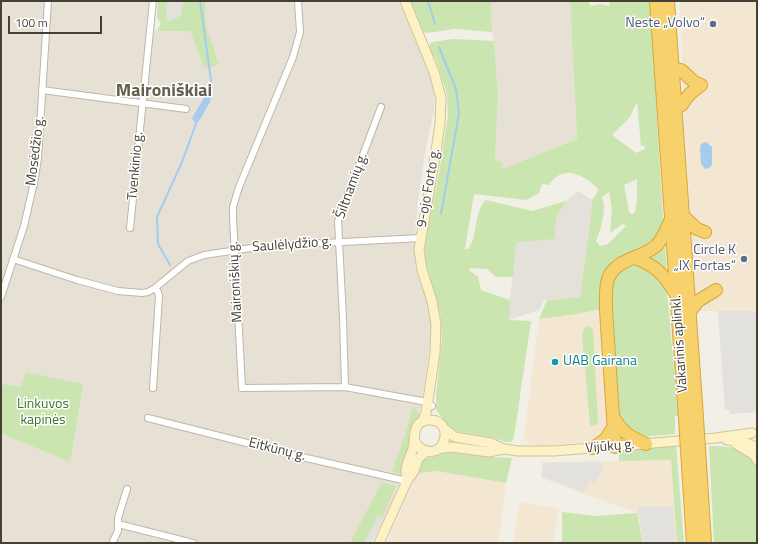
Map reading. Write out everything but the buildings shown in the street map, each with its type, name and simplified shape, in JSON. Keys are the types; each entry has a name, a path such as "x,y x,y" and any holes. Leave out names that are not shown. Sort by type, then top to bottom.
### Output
{"highway":[{"name":"Vakarinis aplinkl.","path":"656,1 677,217 689,313 691,418 694,465 705,543"},
{"name":"Vakarinis aplinkl.","path":"668,1 678,135 676,296 691,418"},
{"path":"676,1 682,105 678,135"},
{"path":"681,70 694,82 701,85 684,99 682,105"},
{"path":"615,447 606,310 606,288 608,279 615,268 625,261 635,258 649,250 660,241 677,217 705,232"},
{"path":"635,258 658,270 669,283 676,296"},
{"path":"689,313 698,301 716,290"},
{"path":"614,422 627,434 646,444"},
{"path":"594,448 606,440 614,422"},
{"name":"Vakarinis aplinkl.","path":"693,543 694,465"}],"main road":[{"name":"9-ojo Forto g.","path":"405,1 434,72 441,98 440,124 420,238 420,259 435,314 436,324 436,338 429,404 422,422"},
{"path":"379,543 407,481 414,471 418,459 428,451 438,449 442,446 445,438 441,426 433,414 429,404"},
{"path":"407,481 406,468 414,447 415,429 422,422 431,420 441,426"},
{"name":"Vijūkų g.","path":"441,426 455,436 491,443 504,450"},
{"path":"754,431 751,440 756,448"},
{"name":"Vijūkų g.","path":"438,449 451,447 489,452 504,450 535,451 615,447 716,438 754,431"},
{"name":"Vijūkų g.","path":"716,438 744,442 756,448"},
{"path":"414,439 419,447 428,451"},
{"path":"729,441 754,455 757,460"}],"street":[{"name":"Mosėdžio g.","path":"1,297 24,226 35,178 38,158 48,1"},
{"name":"Tvenkinio g.","path":"130,228 153,1"},
{"name":"Maironiškių g.","path":"298,1 300,32 293,57 235,199 233,218 234,250 242,388 345,387 429,404"},
{"path":"42,90 186,109"},
{"name":"Šiltnamių g.","path":"345,387 338,221 381,107"},
{"name":"Saulėlydžio g.","path":"13,259 77,280 118,291 142,292 155,288 188,261 204,255 265,246 420,238"},
{"path":"153,388 159,296 155,288"},
{"name":"Eitkūnų g.","path":"148,418 407,481"},
{"path":"112,543 118,531 118,518 127,490"},
{"path":"118,524 190,543"}],"shaded area":[{"path":"1,1 149,1 146,30 190,31 204,66 209,68 209,32 206,25 205,1 399,1 435,85 434,111 424,158 418,200 414,252 417,273 430,309 432,329 419,418 409,433 409,439 398,486 384,519 371,543 1,543"},
{"path":"167,1 183,1 181,15 171,21 166,20"},
{"path":"491,1 570,1 577,139 502,169 495,162 498,95 492,32"},
{"path":"680,1 757,1 757,412 729,414 729,410 725,410 718,311 696,311 684,111"},
{"path":"578,191 592,200 580,297 544,300 539,310 508,320 516,243 555,239 556,218 566,201"},
{"path":"601,309 609,428 597,441 543,446 531,445 524,439 539,319"},
{"path":"718,311 757,311 757,412 729,414 729,410 725,410"},
{"path":"671,460 677,543 643,543 637,513 541,478 542,462"},
{"path":"602,462 603,468 596,483 589,481 584,492 542,477 543,463"},
{"path":"437,471 506,483 498,543 387,543 417,473"},
{"path":"520,502 559,509 553,543 513,543"},
{"path":"637,506 673,507 676,543 644,543"},
{"path":"379,516 384,519 371,543 364,543"}],"green space":[{"path":"158,1 167,1 166,20 171,21 181,15 183,1 205,1 206,25 218,64 209,68 204,67 190,31 157,31 161,24 157,17"},
{"path":"411,1 491,1 492,32 455,29 426,33 423,31"},
{"path":"570,1 588,1 591,6 600,4 609,6 610,1 650,1 663,219 662,232 649,247 622,257 601,309 539,319 547,300 580,297 592,200 599,190 581,176 567,173 560,174 554,178 549,185 542,184 539,193 526,200 474,194 465,249 468,249 474,237 477,217 486,200 532,211 566,201 556,218 555,239 516,243 513,277 496,277 487,269 469,268 470,271 478,277 481,290 510,300 509,320 531,321 514,437 512,441 506,442 494,438 456,431 451,428 436,410 442,338 440,313 425,259 425,245 448,115 447,94 436,60 429,48 430,44 433,42 453,39 494,41 498,95 495,161 501,162 502,169 577,139","holes":["637,102 641,146 644,145 645,149 636,153 612,135 630,117","637,179 637,200 635,212 632,214 629,212 624,185","609,192 612,209 610,233 623,224 626,226 608,244 600,246 596,241 604,213 602,197"]},
{"path":"665,244 667,274 647,257"},
{"path":"636,264 645,264 664,282 668,301 678,416 675,416 675,434 650,436 637,433 625,424 619,415 611,297 614,279 620,271"},
{"path":"590,326 593,330 598,421 596,425 591,426 582,334 585,327"},
{"name":"Linkuvos kapinės","path":"26,372 83,384 70,462 1,433 1,384 21,387"},
{"path":"413,406 419,414 419,418 409,433 410,446 401,474 392,472 406,432"},
{"path":"676,445 684,543 677,543 671,460 619,461 619,451"},
{"path":"709,446 730,447 742,451 748,454 757,465 757,543 714,543"},
{"path":"450,452 488,457 512,458 506,483 437,471 417,473 425,459"},
{"path":"382,482 396,486 382,518 378,516 364,543 350,543"},
{"path":"562,512 596,516 637,513 643,543 562,543"}],"water":[{"path":"207,96 211,98 210,102 199,121 194,122 192,118 204,98"},
{"path":"706,142 712,147 712,165 705,169 701,164 700,148 701,144"}],"waterway":[{"path":"200,1 212,88 208,97"},
{"path":"428,1 435,24"},
{"path":"439,47 456,89 459,113 441,214"},
{"path":"170,265 158,244 157,217 182,162 197,121"}],"place":[{"name":"Neste „Volvo“","path":"713,24"},
{"name":"Circle K „IX Fortas“","path":"744,259"},
{"name":"UAB Gairana","path":"555,362"}],"district":[{"name":"Maironiškiai","path":"164,92"}]}
